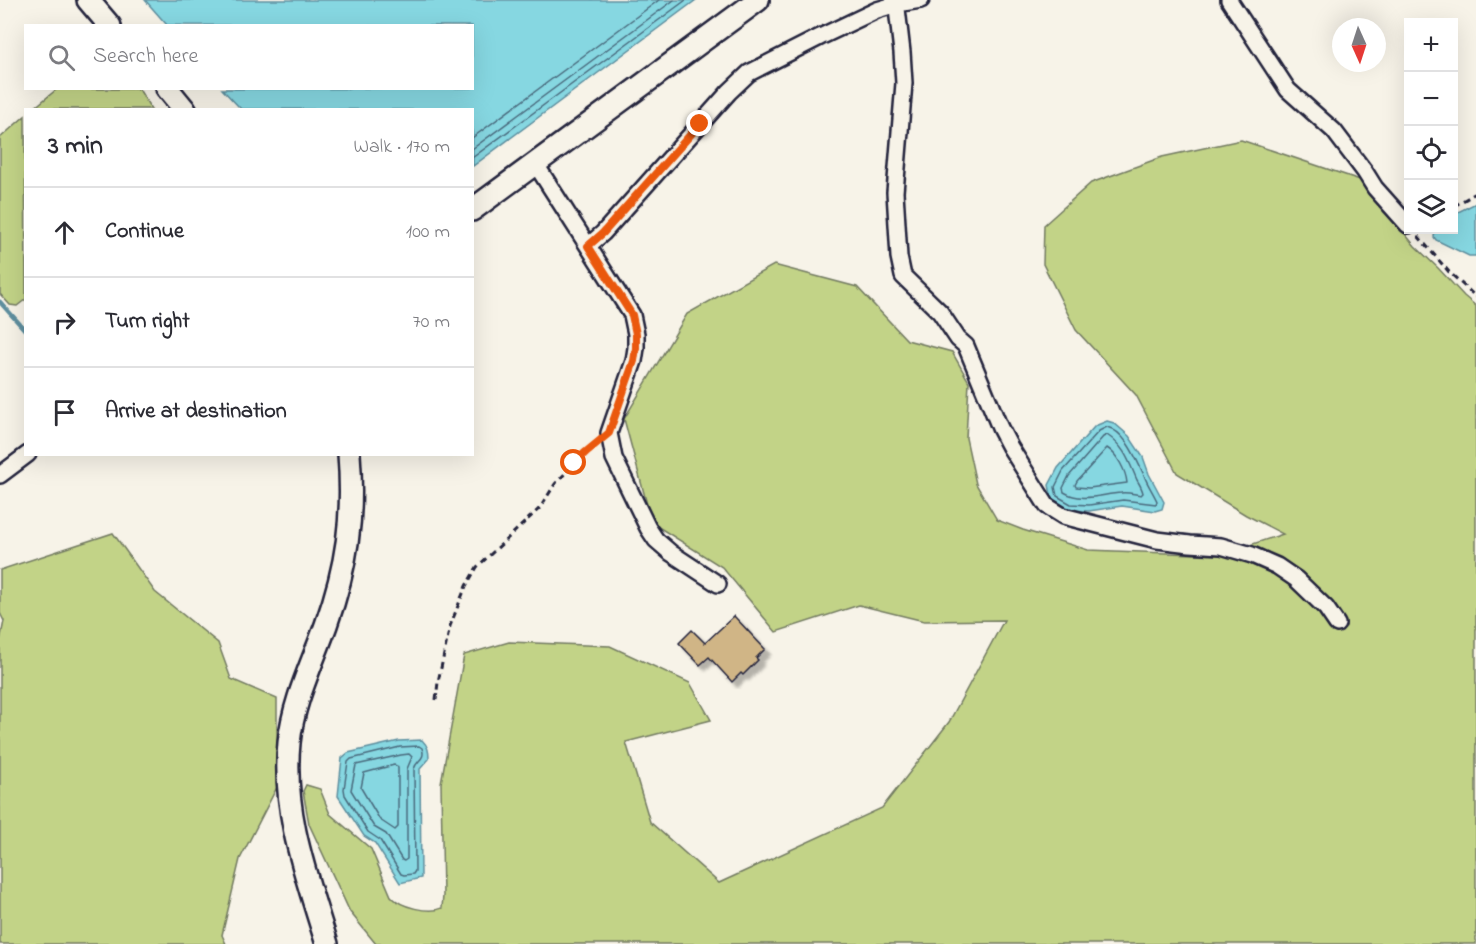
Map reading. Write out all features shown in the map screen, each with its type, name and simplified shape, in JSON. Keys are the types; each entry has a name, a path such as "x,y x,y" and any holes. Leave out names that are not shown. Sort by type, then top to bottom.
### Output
{"street":[{"path":"88,0 109,24"},
{"path":"474,209 758,0"},
{"path":"588,246 603,233 729,92 749,73 877,10 896,2 921,0"},
{"path":"1229,0 1288,90 1334,131 1375,188 1404,220"},
{"path":"896,2 904,83 895,192 899,257 903,276 940,312 958,339 966,346 1005,437 1047,506 1063,516 1157,540 1221,546 1252,555 1277,566 1296,579 1326,608 1337,624"},
{"path":"168,90 183,108"},
{"path":"535,163 632,315 636,348 634,361 609,433 614,458 648,528 657,540 671,553 718,584"},
{"path":"0,475 25,456"},
{"path":"327,944 294,834 290,811 289,742 300,695 339,587 345,563 351,518 350,456"}],"path":[{"path":"1458,204 1476,193"},
{"path":"1416,234 1449,272 1476,297"},
{"path":"436,700 450,626 466,586 477,567 540,508 555,484 574,463 609,433"}],"green space":[{"path":"56,90 140,90 150,108 34,108"},
{"path":"24,117 24,301 17,306 10,305 0,294 0,138"},
{"path":"1241,140 1360,180 1415,246 1476,306 1476,944 376,944 350,912 309,824 303,791 306,785 320,789 330,814 371,849 391,896 395,900 423,910 442,908 441,783 464,655 509,642 610,646 690,683 711,720 626,742 650,822 719,883 882,808 949,722 1004,620 924,621 859,605 776,632 722,567 652,523 624,419 687,314 774,265 857,287 907,340 952,352 969,382 966,438 976,484 997,520 1088,550 1220,555 1283,534 1246,515 1177,473 1136,395 1076,330 1043,264 1044,225 1091,183 1162,157"},
{"path":"113,533 155,592 218,643 231,679 277,699 277,787 240,859 222,935 226,944 0,944 0,641 4,621 0,613 0,570"}],"water":[{"path":"145,0 696,0 474,165 474,108 240,108 223,90 474,90 474,24 166,24"},
{"path":"1476,203 1476,256 1469,256 1434,237 1434,234 1458,234 1458,212"},
{"path":"1107,421 1114,423 1129,436 1143,457 1164,502 1162,509 1155,511 1122,506 1089,511 1068,510 1052,500 1049,485 1058,468 1095,426"},
{"path":"422,740 428,749 429,759 420,769 421,878 400,883 375,843 364,836 338,796 342,758 348,753 399,741"}],"building":[{"path":"734,616 765,649 743,675 741,673 732,682 709,657 700,665 679,643 692,630 705,643"}],"waterway":[{"path":"0,302 24,329"}],"route":[{"path":"574,463 609,433 634,361 636,348 632,315 588,246 603,233 700,124"}]}
